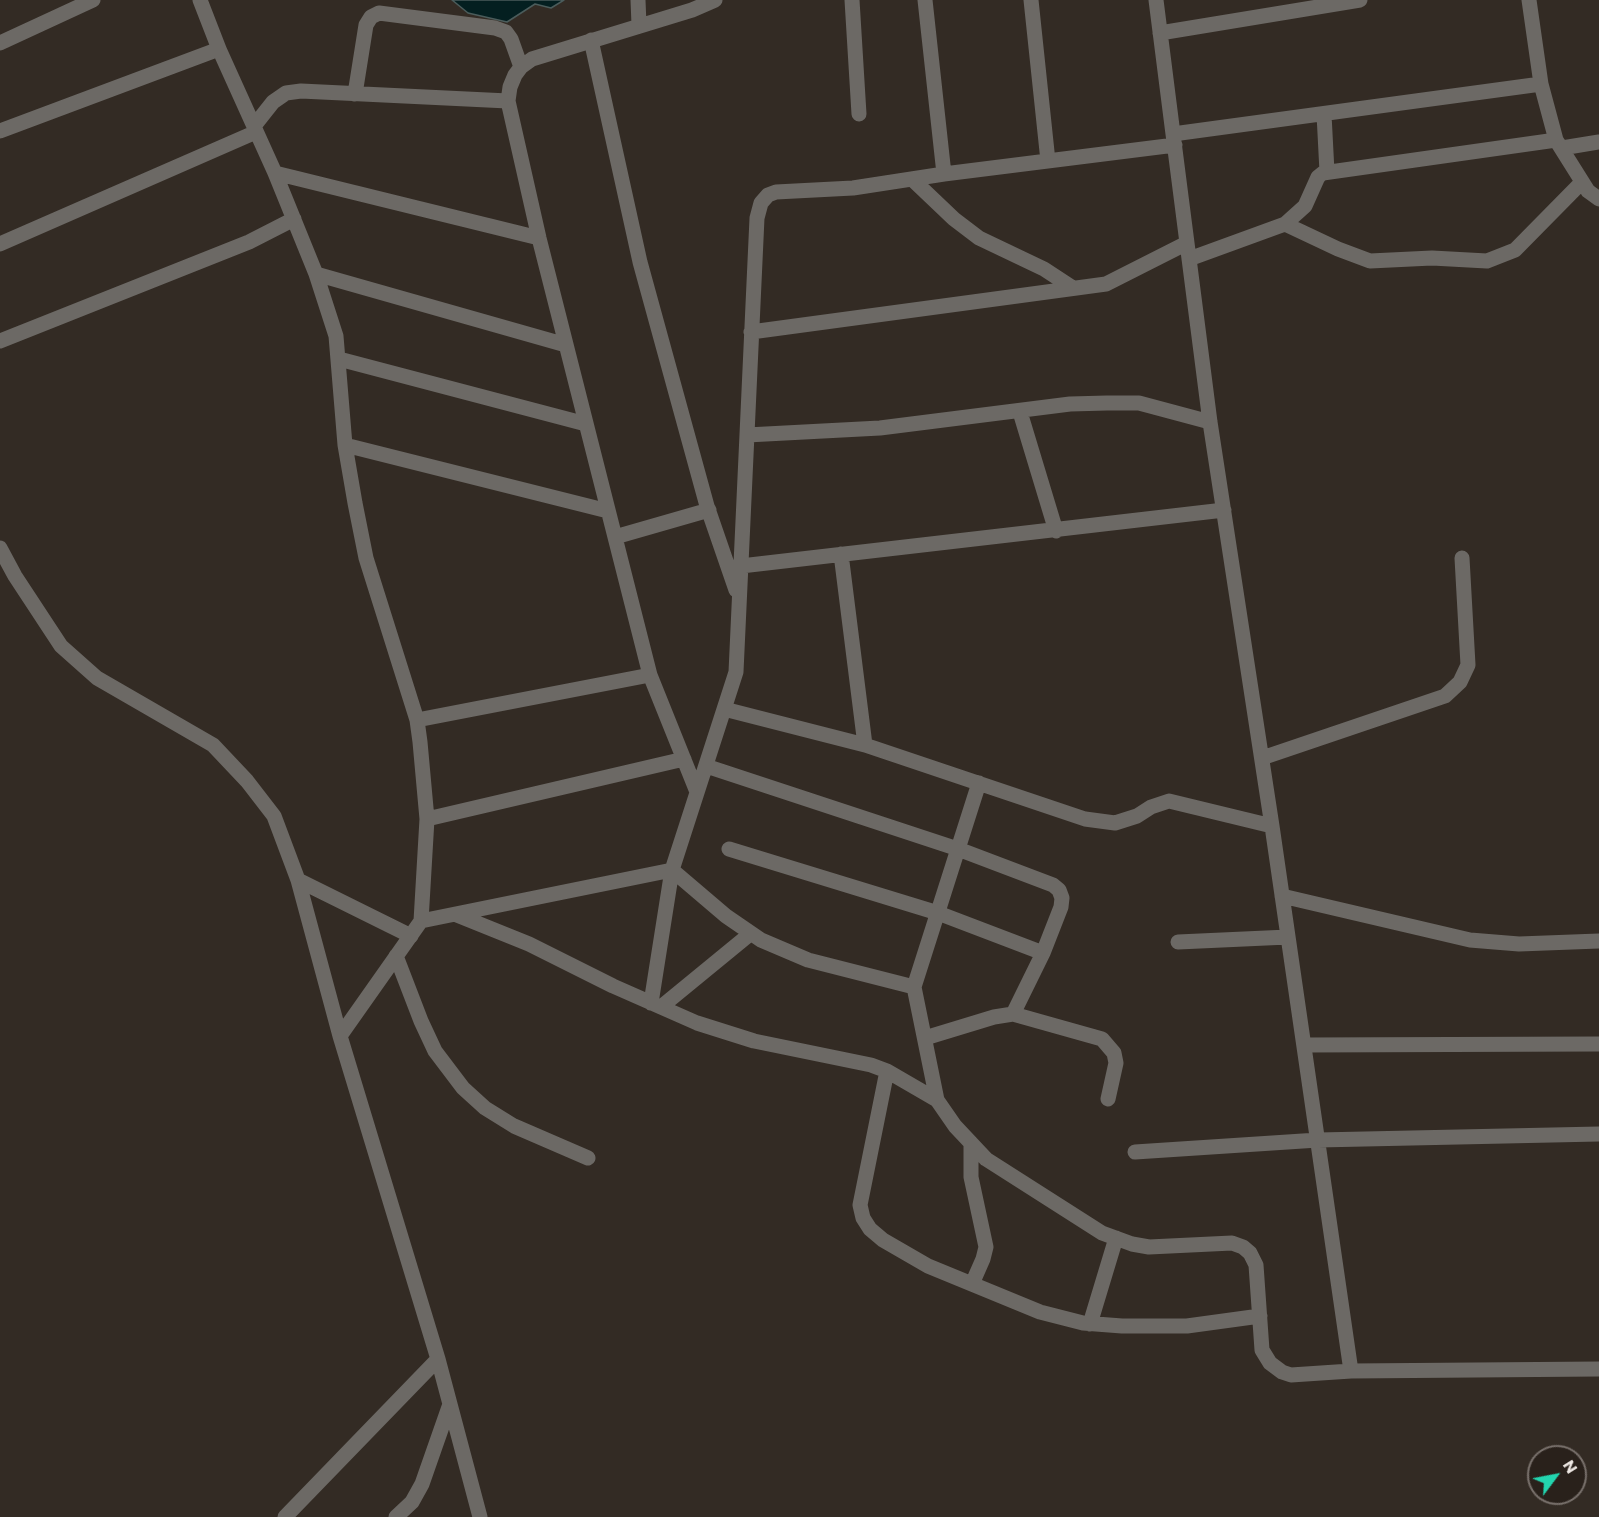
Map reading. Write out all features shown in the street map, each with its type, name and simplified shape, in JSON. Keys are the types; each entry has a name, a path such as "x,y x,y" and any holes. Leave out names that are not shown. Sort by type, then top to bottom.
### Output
{"street":[{"path":"0,43 93,0"},
{"path":"200,0 219,49 294,219 316,274 336,336 345,445 366,558 417,720 427,819 421,921 340,1036"},
{"path":"638,0 639,26"},
{"path":"697,792 650,675 539,238 508,101 510,87 521,67 542,54 692,10 715,0"},
{"path":"852,0 859,114"},
{"path":"925,0 944,174"},
{"path":"1031,0 1048,161"},
{"path":"1156,0 1210,422 1262,758 1351,1371"},
{"path":"1160,33 1360,0"},
{"path":"1529,0 1541,84 1559,144 1588,191 1599,199"},
{"path":"356,94 366,26 371,17 379,13 495,28 506,32 511,39 521,67"},
{"path":"591,40 640,262 709,510 739,599"},
{"path":"0,131 219,49"},
{"path":"656,1005 672,870 736,672 757,218 761,203 768,195 776,192 853,188 1048,161 1324,114 1541,84"},
{"path":"0,244 255,129 273,102 286,93 301,91 508,101"},
{"path":"1324,114 1327,172"},
{"path":"1189,259 1285,224 1305,206 1318,177 1323,173 1559,144 1599,142"},
{"path":"275,173 539,238"},
{"path":"912,179 954,219 979,238 1044,269 1073,288"},
{"path":"1285,224 1370,261 1432,258 1487,261 1515,250 1582,182"},
{"path":"0,341 249,242 294,219"},
{"path":"751,332 1106,284 1187,243"},
{"path":"316,274 566,345"},
{"path":"339,359 586,424"},
{"path":"747,435 880,428 1070,404 1139,403 1210,422"},
{"path":"1020,412 1056,531"},
{"path":"345,445 608,510"},
{"path":"615,537 709,510"},
{"path":"741,566 1224,510"},
{"path":"0,548 15,576 61,646 97,678 213,745 247,781 274,816 297,880 340,1036 438,1359 480,1517"},
{"path":"841,554 865,745"},
{"path":"1262,758 1445,696 1460,682 1468,665 1462,558"},
{"path":"417,720 650,675"},
{"path":"724,709 865,745 1085,819 1115,823 1137,816 1151,807 1169,801 1272,826"},
{"path":"427,819 684,759"},
{"path":"706,766 958,849 1053,885 1059,890 1062,898 1061,907 1043,953 1013,1014"},
{"path":"979,783 914,987 937,1100 971,1144 995,1165 1102,1233 1132,1244 1149,1247 1232,1243 1243,1247 1250,1253 1256,1265 1263,1350 1269,1363 1282,1372 1291,1375 1351,1371 1599,1369"},
{"path":"729,849 938,913 1043,953"},
{"path":"421,921 672,870"},
{"path":"672,870 750,934 808,960 914,987"},
{"path":"297,880 411,936"},
{"path":"1282,896 1470,940 1519,944 1599,941"},
{"path":"457,915 529,944 698,1023 754,1041 848,1060 887,1071 937,1100"},
{"path":"656,1005 750,934"},
{"path":"1179,942 1288,937"},
{"path":"396,956 435,1051 463,1088 485,1108 514,1126 588,1158"},
{"path":"925,1038 994,1017 1013,1014 1102,1039 1111,1047 1116,1063 1108,1099"},
{"path":"1304,1045 1599,1044"},
{"path":"887,1071 860,1205 863,1218 870,1229 883,1240 928,1266 1040,1312 1090,1324 1187,1326 1260,1316"},
{"path":"1135,1152 1318,1140 1599,1134"},
{"path":"971,1144 970,1177 986,1247 972,1284"},
{"path":"1090,1324 1116,1238"},
{"path":"285,1517 438,1359"},
{"path":"396,1517 412,1502 422,1484 450,1404"}],"water":[{"path":"452,0 564,0 551,8 535,4 507,22 468,13"}]}
